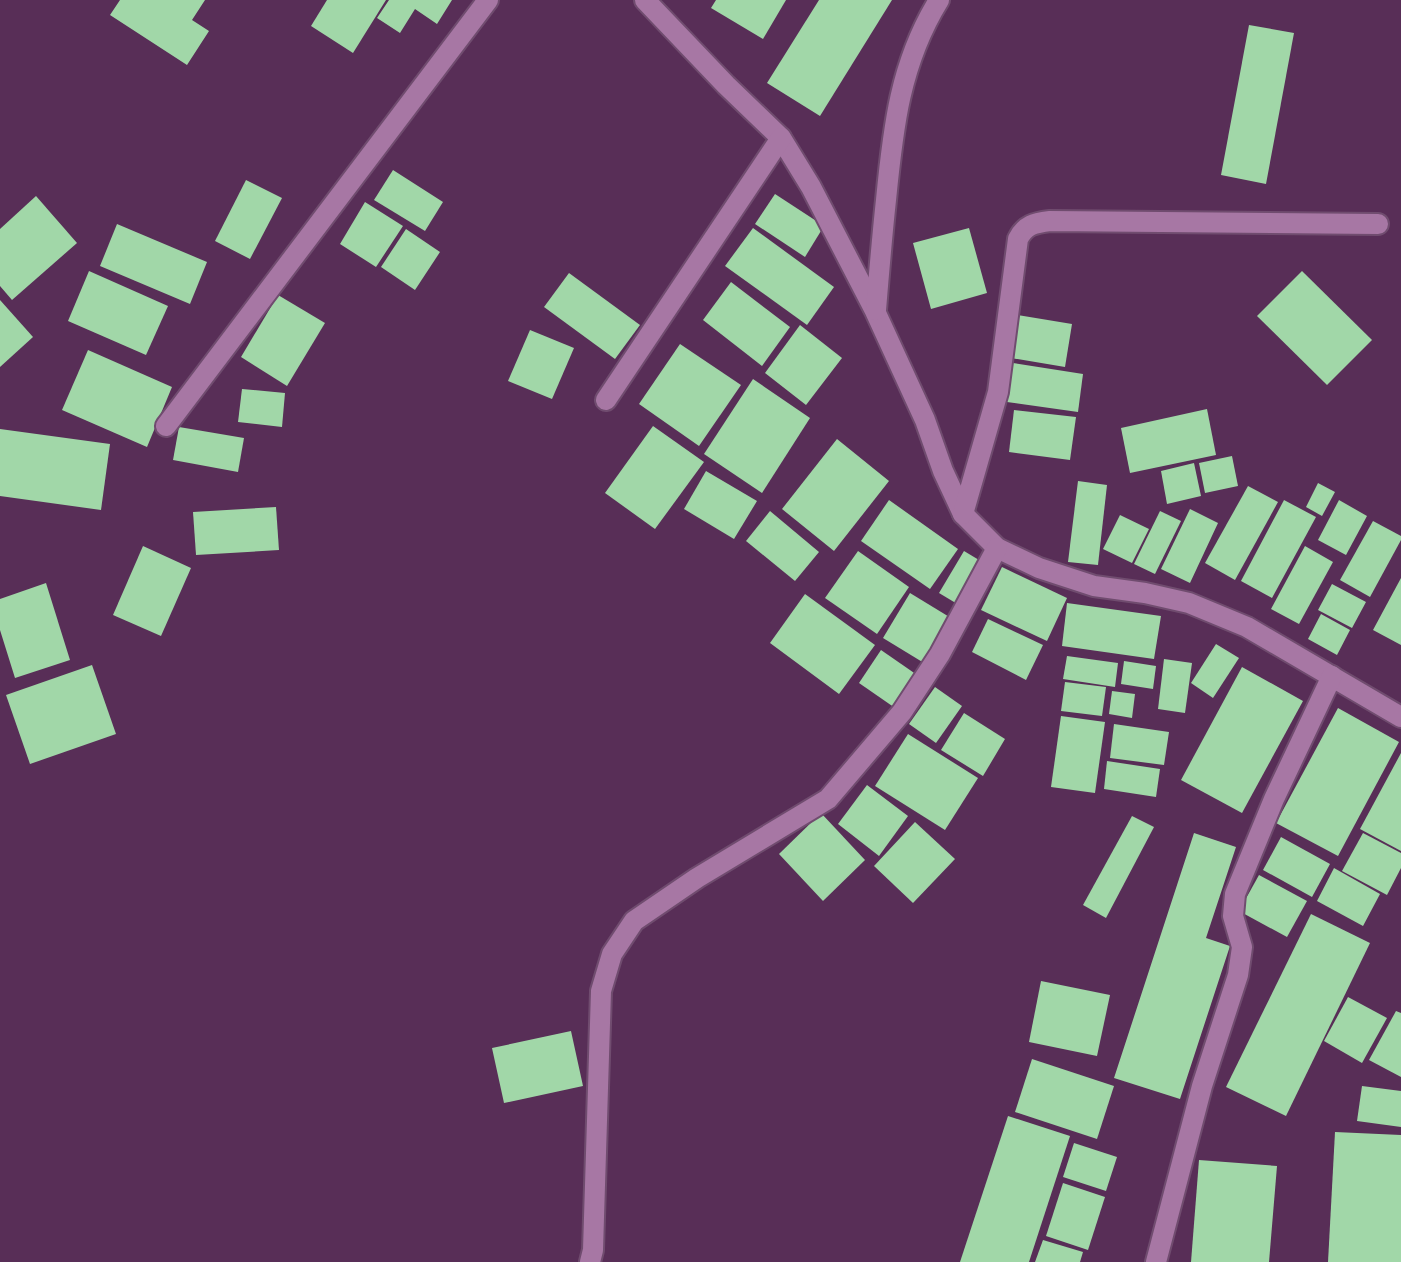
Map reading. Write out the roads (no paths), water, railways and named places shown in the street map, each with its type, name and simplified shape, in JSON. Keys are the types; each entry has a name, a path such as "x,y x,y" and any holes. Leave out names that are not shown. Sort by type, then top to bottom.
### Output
{"street":[{"path":"166,426 488,0"},
{"path":"645,0 781,138 811,187 875,311 925,420 943,471 963,514 997,548 1039,568 1094,586 1189,603 1247,627 1401,717"},
{"path":"875,311 892,131 906,71 925,22 939,0"},
{"path":"606,400 781,138"},
{"path":"963,514 998,392 1018,239 1028,226 1050,221 1378,224"},
{"path":"590,1262 593,1250 601,991 612,954 634,921 697,878 828,799 902,712 940,654 997,548"},
{"path":"1156,1262 1202,1086 1238,975 1242,947 1233,916 1235,894 1274,799 1332,676"}]}
